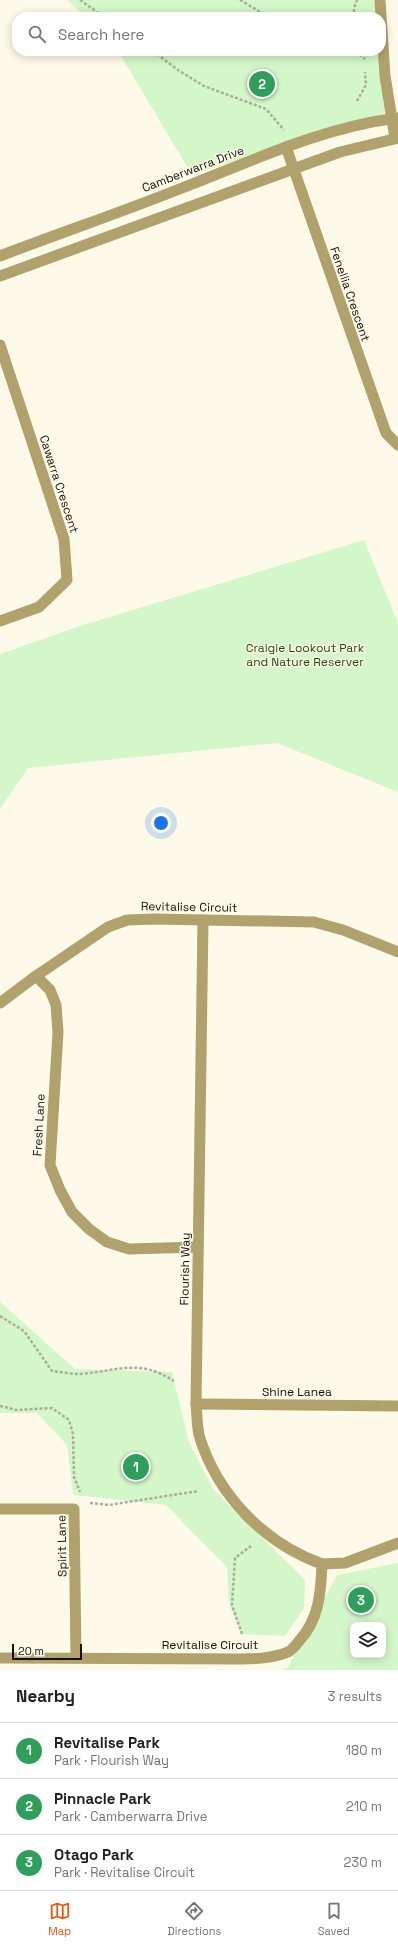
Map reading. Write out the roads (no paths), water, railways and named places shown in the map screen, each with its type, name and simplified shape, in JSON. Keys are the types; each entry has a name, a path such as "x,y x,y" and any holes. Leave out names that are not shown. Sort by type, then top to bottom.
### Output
{"street":[{"path":"380,0 381,12"},
{"path":"0,276 340,152 397,138 395,118 385,76 384,56"},
{"name":"Camberwarra Drive","path":"0,256 180,189 286,147 343,129 395,118"},
{"name":"Fenellia Crescent","path":"286,147 386,433 398,445"},
{"name":"Cawarra Crescent","path":"0,345 64,538 66,580 39,607 0,621"},
{"name":"Revitalise Circuit","path":"0,1003 36,976 108,927 127,920 314,922 343,930 398,952"},
{"name":"Flourish Way","path":"203,920 196,1404 199,1434 222,1486 238,1507 281,1545 304,1558 322,1564"},
{"name":"Fresh Lane","path":"36,976 50,990 56,1005 58,1032 50,1165 60,1190 72,1212 89,1229 107,1242 129,1249 198,1247"},
{"name":"Shine Lanea","path":"196,1404 398,1406"},
{"name":"Spirit Lane","path":"0,1509 74,1509 76,1658"},
{"path":"322,1564 345,1563 398,1543"},
{"name":"Revitalise Circuit","path":"0,1658 242,1659 266,1658 289,1652 305,1635 317,1612 321,1588 322,1564"}],"place":[{"name":"Pinnacle Park","path":"262,84"},
{"name":"Revitalise Park","path":"136,1467"},
{"name":"Otago Park","path":"361,1600"}],"park label":[{"name":"Craigie Lookout Park and Nature Reserver","path":"305,655"}]}
